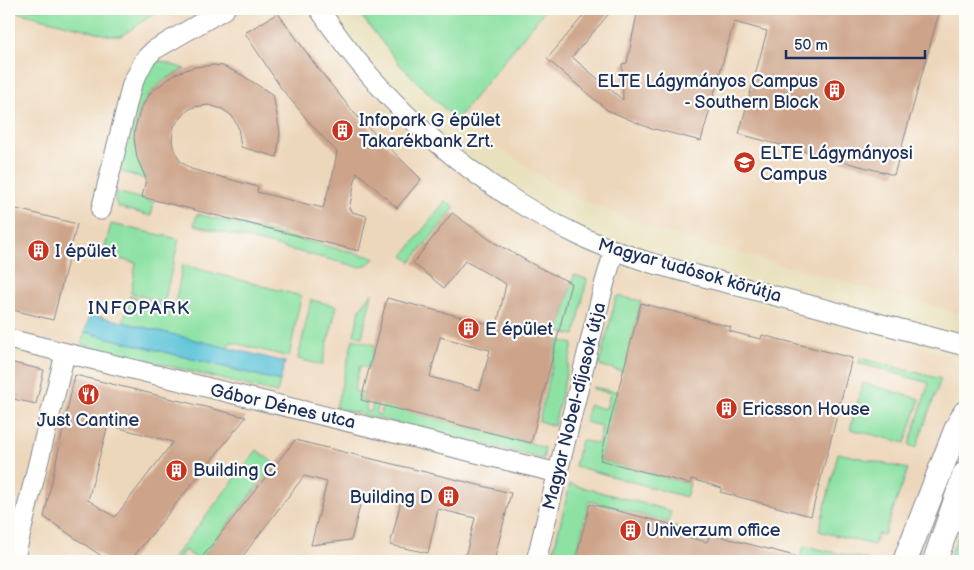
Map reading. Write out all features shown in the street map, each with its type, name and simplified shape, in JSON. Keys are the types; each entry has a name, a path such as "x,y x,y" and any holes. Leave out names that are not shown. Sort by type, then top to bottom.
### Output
{"street":[{"path":"100,210 132,84 145,59 154,50 225,9"},
{"name":"Magyar tudósok körútja","path":"319,9 342,42 370,76 403,111 462,164 510,198 548,220 581,237 614,250 717,281 965,346"},
{"name":"Magyar Nobel-díjasok útja","path":"536,561 614,250"},
{"name":"Gábor Dénes utca","path":"9,339 558,473"},
{"path":"14,561 65,354"},
{"path":"905,561 956,430 965,413"},
{"path":"936,561 965,474"}],"shaded area":[{"path":"9,9 309,9 337,50 398,120 430,150 521,217 590,252 631,270 949,356 962,370 961,384 894,561 9,561"},
{"name":"ELTE Lágymányosi Campus","path":"546,9 965,9 965,288 958,313 654,230 570,195 456,120"}],"green space":[{"path":"9,9 161,9 121,36 111,36"},
{"path":"356,9 546,9 456,120 401,66"},
{"path":"157,60 185,69 168,78 155,89 145,101 138,115 135,130 136,145 139,162 146,179 119,171 138,88 145,73"},
{"path":"116,192 154,202 151,216 118,207 115,200"},
{"path":"445,201 455,207 411,262 403,256"},
{"path":"197,214 376,258 365,266 359,267 194,225"},
{"path":"111,224 179,239 164,303 131,293 136,263 103,255"},
{"path":"183,265 301,296 289,357 231,342 226,348 123,322 130,296 174,308"},
{"path":"574,275 587,279 575,335 559,332"},
{"path":"372,293 362,337 354,335 360,309"},
{"path":"618,296 641,301 624,372 599,365"},
{"path":"311,300 337,306 322,365 298,359"},
{"path":"85,332 280,381 277,393 81,344"},
{"path":"353,339 375,345 369,368 360,366 354,391 363,393 361,400 367,402 366,411 371,412 373,403 378,404 376,414 380,415 383,405 531,443 545,448 543,459 336,408"},
{"path":"558,340 573,344 554,426 539,421"},
{"path":"860,358 941,379 916,448 909,445 929,383 859,363"},
{"path":"863,383 920,399 905,443 850,429"},
{"path":"593,387 618,392 600,460 690,484 686,497 575,466 581,440 598,444 602,426 585,422 589,405 606,409 610,393 593,389"},
{"path":"257,450 275,464 199,561 185,550 178,559 180,561 171,561"},
{"path":"838,453 908,469 884,535 878,534 874,545 819,531"},
{"path":"570,484 671,511 668,522 589,501 575,561 551,561"},
{"path":"965,517 965,561 948,561"},
{"path":"804,546 869,560 799,561"}],"water":[{"path":"90,314 285,362 280,381 85,332"}],"building":[{"name":"ELTE Lágymányos Campus - Southern Block","path":"589,9 613,9 572,57 623,100 622,64 627,63 638,9 940,9 894,175 739,134 767,31 734,22 701,141 654,130 607,110 547,59"},
{"name":"Infopark G épület Takarékbank Zrt.","path":"278,13 317,67 354,113 421,179 397,208 357,172 349,209 352,212 367,216 359,251 142,197 146,179 137,158 134,138 141,108 151,92 175,74 194,67 214,65 223,66 240,74 273,95 280,132 277,157 241,147 238,127 232,116 222,109 208,105 188,110 174,126 173,147 180,161 191,169 258,187 257,192 323,208 337,152 281,88 245,33"},
{"name":"I épület","path":"9,207 77,224 53,320 9,309"},
{"name":"E épület","path":"452,213 495,243 571,283 531,443 361,400 387,298 497,326 506,284 465,261 444,288 413,263","holes":["440,337 490,350 480,390 430,377"]},
{"name":"Ericsson House","path":"641,303 731,327 729,331 744,335 761,339 762,335 852,358 811,516 720,492 722,488 691,479 690,484 600,460"},
{"path":"9,362 44,370 36,404 9,398"},
{"name":"Building C","path":"75,375 246,417 130,561 109,561 44,517","holes":["108,425 173,442 115,517 88,500"]},
{"name":"Building D","path":"295,440 511,493 494,561 464,561 475,518 438,509 428,553 390,545 401,501 364,491 351,540 311,545 327,482 304,476 239,561 199,561"},
{"name":"Univerzum office","path":"590,504 678,526 676,534 707,542 710,534 795,556 795,561 575,561"}],"place":[{"name":"ELTE Lágymányos Campus - Southern Block","path":"834,91"},
{"name":"Infopark G épület Takarékbank Zrt.","path":"343,130"},
{"name":"ELTE Lágymányosi Campus","path":"744,163"},
{"name":"I épület","path":"39,251"},
{"name":"E épület","path":"469,329"},
{"name":"Just Cantine","path":"88,395"},
{"name":"Ericsson House","path":"726,409"},
{"name":"Building C","path":"177,470"},
{"name":"Building D","path":"449,497"},
{"name":"Univerzum office","path":"630,530"}],"district":[{"name":"INFOPARK","path":"139,307"}]}
